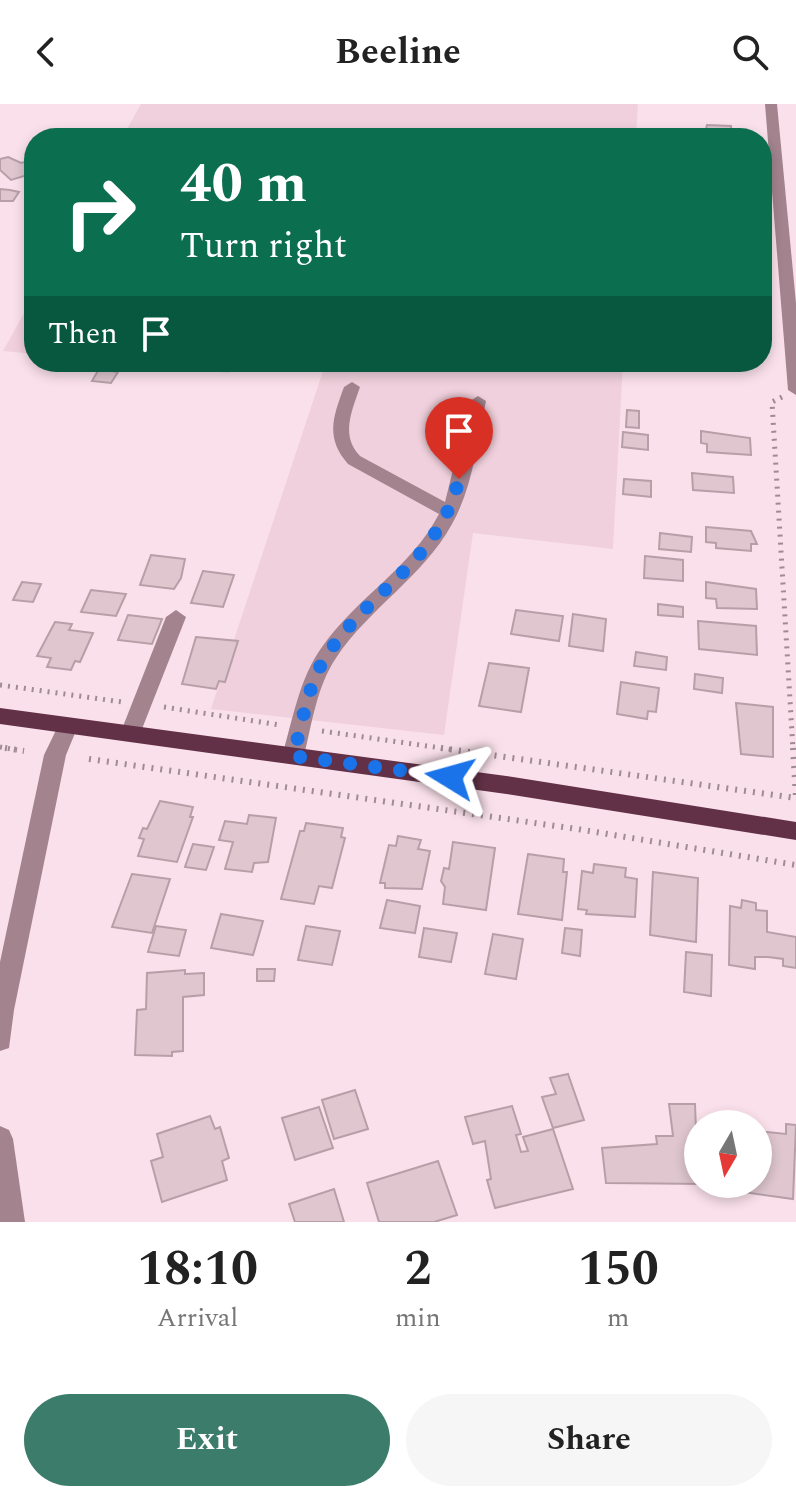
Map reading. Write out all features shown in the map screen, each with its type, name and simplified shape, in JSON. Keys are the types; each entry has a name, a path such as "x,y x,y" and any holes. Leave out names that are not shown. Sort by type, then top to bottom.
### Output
{"main road":[{"path":"0,716 796,831"}],"street":[{"path":"771,104 794,334 790,393"},
{"path":"352,387 338,431 344,451 354,460 449,512"},
{"path":"293,756 315,678 327,654 348,627 429,547 449,512 478,401"},
{"path":"130,734 176,617"},
{"path":"0,1040 2,1010 55,755 68,726"},
{"path":"0,1139 11,1222"}],"path":[{"path":"0,685 796,798 772,402 790,393"},
{"path":"0,747 24,751"},
{"path":"89,759 577,829 796,865"}],"shaded area":[{"path":"141,104 638,104 637,128 128,128"},
{"path":"24,313 24,353 3,351"},
{"path":"323,372 622,372 613,549 473,533 444,735 211,709"}],"building":[{"path":"707,125 731,128 706,128"},
{"path":"8,157 24,162 24,176 11,180 0,170 0,159"},
{"path":"0,189 19,192 13,201 0,201"},
{"path":"97,372 118,372 111,383 92,381"},
{"path":"627,410 639,411 639,428 626,427"},
{"path":"701,431 750,438 751,455 707,452 707,444 701,443"},
{"path":"623,432 648,435 648,450 622,447"},
{"path":"692,473 733,477 734,493 693,490"},
{"path":"624,479 651,481 651,497 623,494"},
{"path":"706,527 751,531 757,544 751,544 751,551 716,548 716,543 706,542"},
{"path":"660,533 692,537 691,552 659,549"},
{"path":"151,555 185,559 181,578 174,589 140,585"},
{"path":"645,556 683,560 683,581 644,578"},
{"path":"203,571 234,575 223,607 191,603"},
{"path":"22,582 41,584 33,602 13,600"},
{"path":"706,582 756,589 757,609 717,608 716,599 706,598"},
{"path":"91,590 126,594 116,616 81,612"},
{"path":"658,604 683,607 683,617 658,615"},
{"path":"516,610 563,616 559,641 511,634"},
{"path":"573,614 606,619 603,651 569,646"},
{"path":"128,615 162,619 152,644 118,640"},
{"path":"698,621 756,626 757,655 699,649"},
{"path":"55,622 72,624 69,630 93,633 80,662 75,661 71,670 47,667 51,658 37,656"},
{"path":"196,637 238,641 225,682 219,681 216,689 182,684"},
{"path":"636,652 667,657 666,670 634,666"},
{"path":"489,663 529,668 521,712 479,706"},
{"path":"695,674 723,678 722,693 694,689"},
{"path":"621,682 659,688 656,712 648,711 647,719 617,714"},
{"path":"736,703 773,707 773,757 741,754"},
{"path":"160,801 193,807 190,817 193,817 177,862 138,856 144,839 139,838 143,828 147,829"},
{"path":"249,815 276,818 268,862 254,863 252,872 225,869 233,842 219,840 225,821 247,824"},
{"path":"306,823 343,828 341,837 345,838 332,888 319,886 314,904 281,899 300,831 304,831"},
{"path":"398,836 421,840 418,849 430,851 422,889 385,888 385,883 380,883 389,845 396,846"},
{"path":"453,842 495,848 486,910 443,904 445,887 441,881 444,868 449,869"},
{"path":"193,844 214,847 206,870 185,867"},
{"path":"528,854 564,859 563,872 567,872 562,920 518,914"},
{"path":"594,864 626,868 625,877 637,879 635,917 586,914 587,910 578,909 582,871 593,873"},
{"path":"653,872 698,878 696,942 650,935"},
{"path":"132,874 170,879 152,933 112,927"},
{"path":"387,900 420,906 415,933 380,928"},
{"path":"742,900 756,903 756,910 767,911 767,932 796,937 796,968 783,966 783,959 768,957 755,957 755,969 729,965 730,906 741,908"},
{"path":"221,914 263,921 253,955 211,948"},
{"path":"156,926 186,930 179,956 148,952"},
{"path":"306,926 340,931 332,965 298,960"},
{"path":"424,928 457,933 451,962 419,957"},
{"path":"565,928 582,930 580,956 562,953"},
{"path":"493,934 523,939 516,979 485,974"},
{"path":"686,952 712,955 711,996 684,992"},
{"path":"257,969 275,969 274,981 257,981"},
{"path":"185,970 185,974 204,973 204,995 183,997 183,1051 172,1052 172,1056 135,1055 137,1010 146,1009 147,973"},
{"path":"568,1074 584,1120 553,1128 542,1097 556,1094 550,1078"},
{"path":"355,1090 368,1129 334,1139 322,1100"},
{"path":"669,1104 695,1104 695,1110 684,1110 684,1184 606,1183 602,1148 657,1144 656,1136 673,1136"},
{"path":"512,1106 521,1134 516,1135 521,1152 528,1151 523,1137 553,1129 573,1189 495,1208 487,1180 491,1179 485,1141 473,1144 465,1117"},
{"path":"319,1107 333,1148 295,1160 282,1118"},
{"path":"210,1116 215,1129 220,1127 229,1158 222,1161 227,1180 162,1202 151,1161 163,1157 157,1134"},
{"path":"786,1124 796,1125 793,1199 772,1196 772,1132 786,1134"},
{"path":"438,1161 457,1215 434,1222 379,1222 367,1183"},
{"path":"334,1189 344,1222 295,1222 289,1204"}],"route":[{"path":"450,777 293,756 315,678 327,654 348,627 429,547 445,523 459,479"}]}
